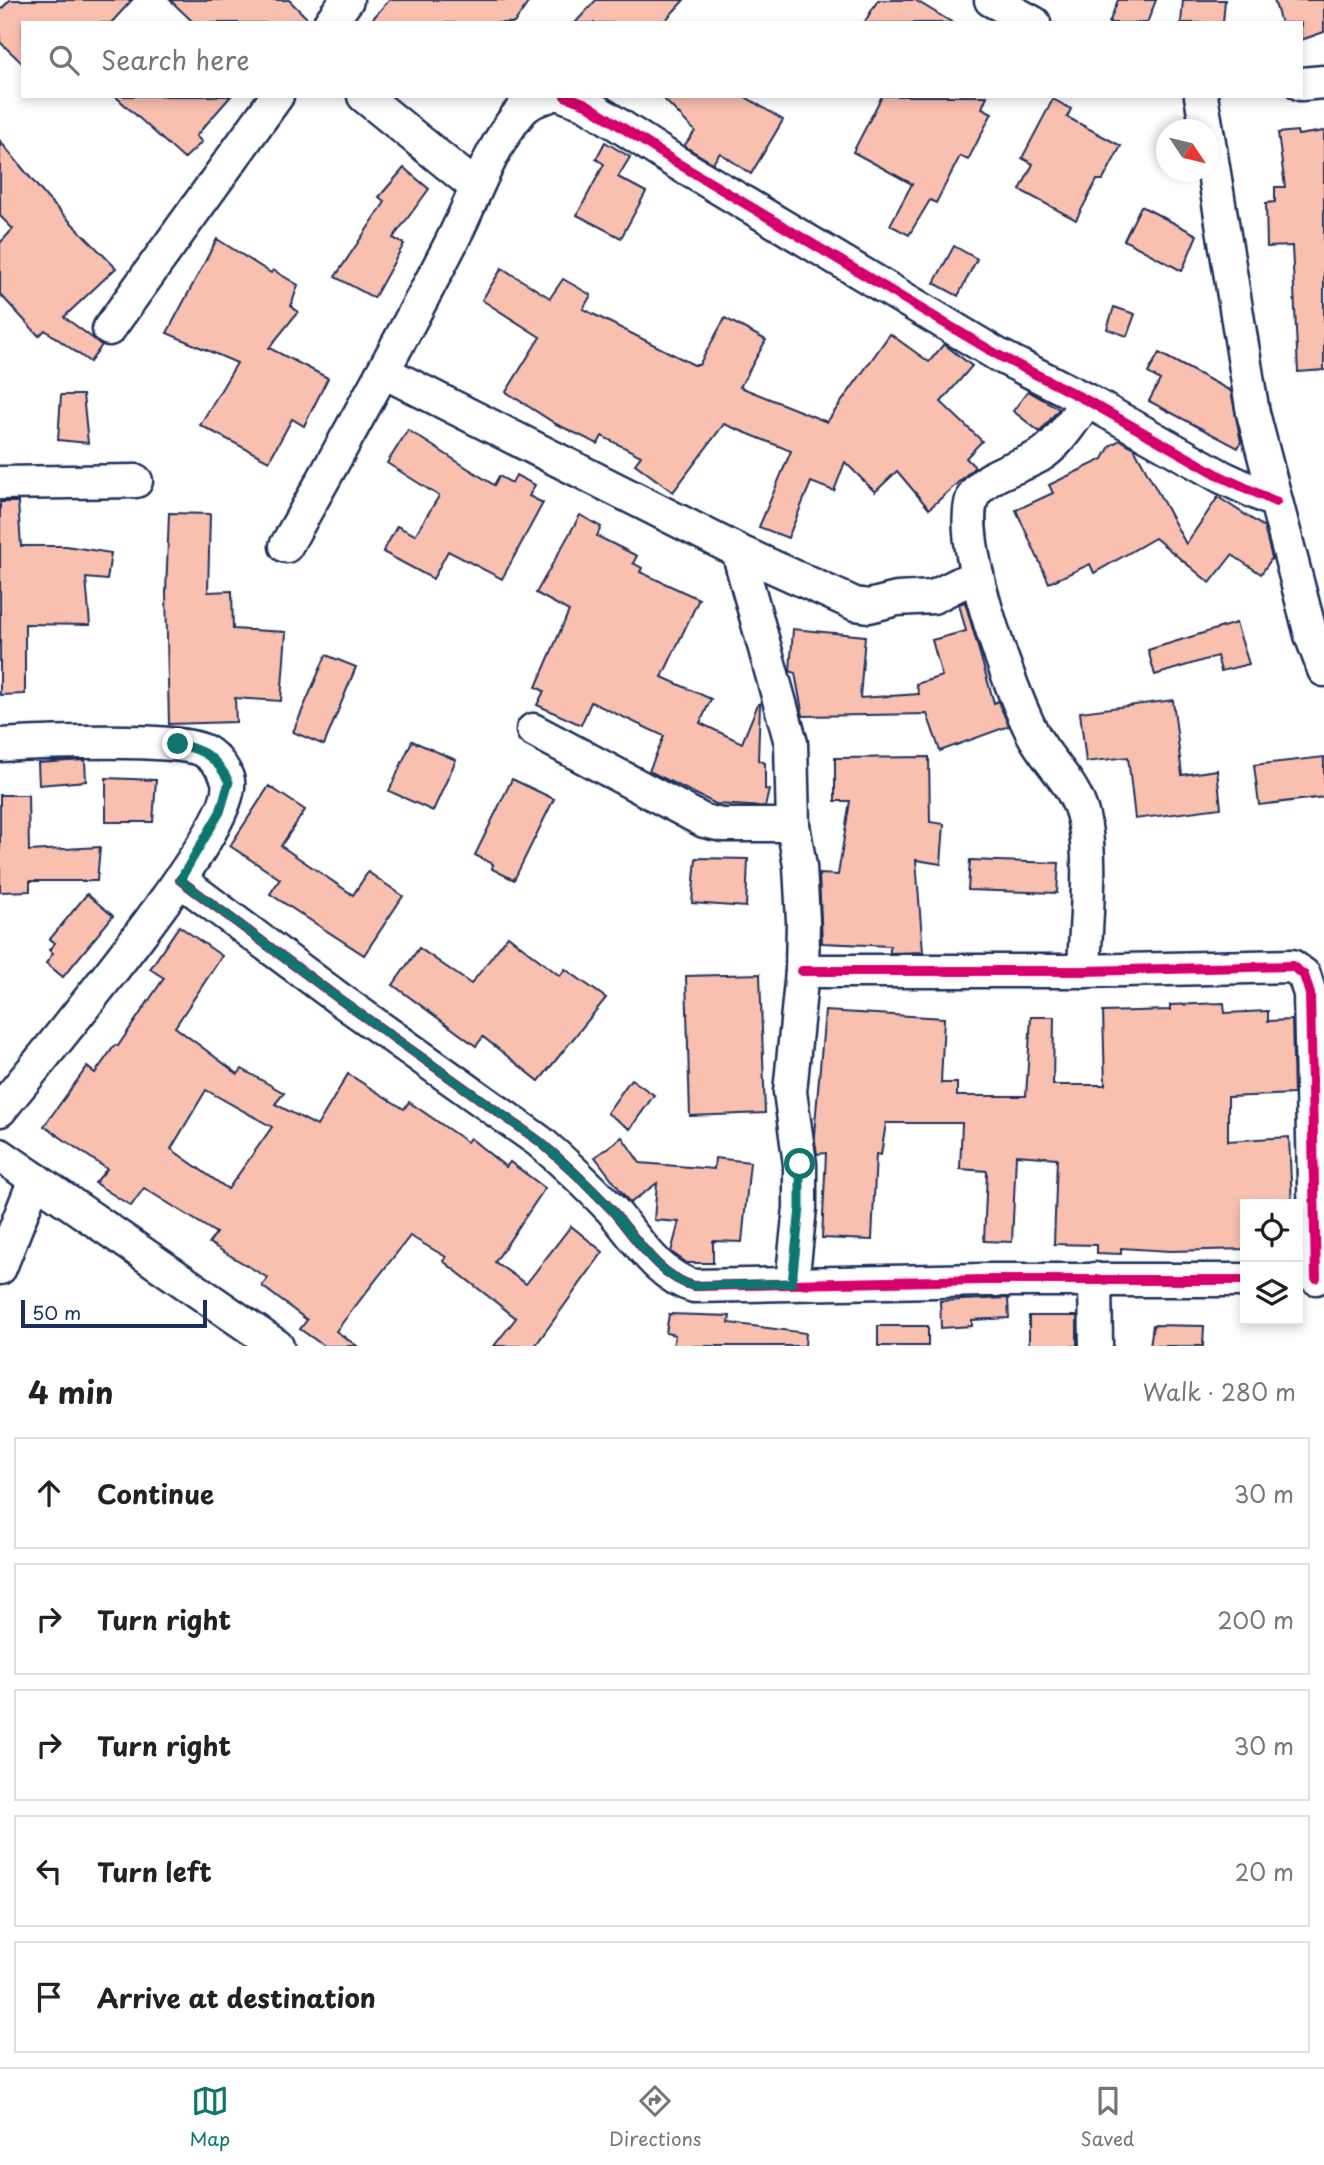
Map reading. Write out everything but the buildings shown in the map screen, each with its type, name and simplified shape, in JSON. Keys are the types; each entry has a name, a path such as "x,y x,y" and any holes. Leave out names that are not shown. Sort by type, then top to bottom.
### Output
{"street":[{"path":"331,21 347,0"},
{"path":"991,0 1030,21"},
{"path":"1303,84 1324,82"},
{"path":"108,329 276,98"},
{"path":"366,98 476,187"},
{"path":"286,546 384,372 464,219 476,187 522,109 544,98"},
{"path":"570,98 586,104 915,307 998,355 1088,401 1222,477 1276,502"},
{"path":"1201,98 1205,119"},
{"path":"1216,182 1253,414 1311,635 1324,670"},
{"path":"384,372 738,551 855,604 869,606 897,599 933,597 977,576"},
{"path":"1084,971 1087,838 1081,808 1067,782 1035,738 1005,673 977,576 971,505 976,493 1002,472 1045,453 1088,401"},
{"path":"0,483 136,481"},
{"path":"738,551 791,743 793,825 800,866 802,971 790,1091 800,1164 800,1208 792,1283"},
{"path":"533,730 704,821 722,825 793,825"},
{"path":"0,745 149,741 204,750 221,766 229,782 220,812 180,880 0,1110"},
{"path":"180,880 358,1013 539,1141 569,1166 664,1270 682,1283 694,1286 1095,1279 1240,1280"},
{"path":"802,971 1084,971 1292,966 1314,972 1310,994 1313,1278"},
{"path":"0,1155 277,1346"},
{"path":"0,1268 35,1179"},
{"path":"1095,1279 1096,1346"}],"cycle path":[{"path":"570,98 586,104 674,161 998,355 1088,401 1222,477 1276,502"},
{"path":"180,880 338,998 539,1141 611,1209 658,1265 669,1274 694,1286 985,1280 1240,1280"},
{"path":"802,971 1084,971 1292,966 1304,975 1310,994 1316,1278"}],"route":[{"path":"178,744 204,750 221,766 229,782 220,812 204,844 180,880 338,998 539,1141 569,1166 664,1270 682,1283 694,1286 792,1283 800,1208 800,1164"}]}
